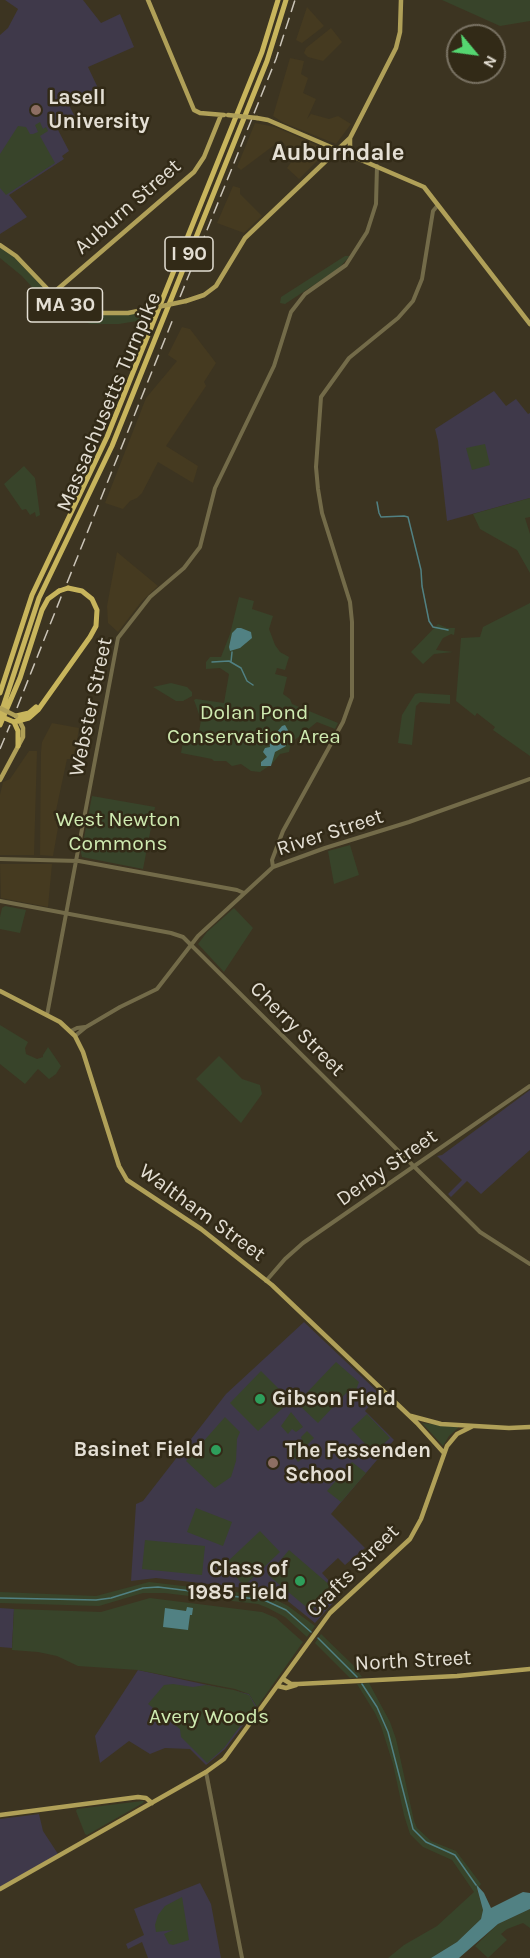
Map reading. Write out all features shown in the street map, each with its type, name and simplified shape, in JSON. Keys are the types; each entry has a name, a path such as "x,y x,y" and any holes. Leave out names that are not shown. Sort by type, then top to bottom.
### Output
{"highway":[{"name":"Massachusetts Turnpike","path":"0,693 32,595 107,437 264,46 278,0"},
{"name":"Massachusetts Turnpike","path":"0,716 39,598 112,446 267,61 286,0"},
{"path":"0,716 17,720 31,712 46,698 90,637 96,626 97,610 94,601 85,592 68,588 48,599 42,610 20,678 0,725"},
{"path":"17,720 18,746"}],"main road":[{"path":"148,0 194,110 200,113 257,118 271,122 422,185 530,324"},
{"name":"MA 30","path":"0,246 20,259 64,305 84,312 122,313 204,296 216,286 245,238 352,135 397,46 401,0"},
{"name":"Auburn Street","path":"52,294 195,171 221,115"},
{"path":"352,135 350,148 359,159"},
{"path":"0,708 17,720"},
{"path":"0,780 18,746"},
{"path":"0,991 47,1015 73,1034"},
{"name":"Waltham Street","path":"73,1034 84,1056 118,1166 124,1176 132,1184 205,1232 266,1281 408,1415 444,1453"},
{"name":"Waltham Street","path":"408,1415 432,1423 530,1427"},
{"name":"Crafts Street","path":"0,1889 204,1774 228,1754 334,1608 411,1537 422,1519 444,1453 454,1436 473,1426"},
{"name":"North Street","path":"283,1679 291,1684 298,1684 530,1669"},
{"name":"North Street","path":"278,1686 288,1688 298,1684"},
{"path":"0,1815 140,1796 152,1803"}],"street":[{"name":"Webster Street","path":"47,1015 118,639 148,598 184,568 199,549 216,484 274,366 293,308 305,294 344,267 366,235 376,204 377,166"},
{"path":"273,867 272,859 282,834 343,722 352,697 350,602 322,516 318,492 316,470 321,400 325,390 349,358 398,318 413,301 422,279 433,211 438,204"},
{"name":"River Street","path":"73,1034 77,1028 86,1027 154,991 191,944 273,867 530,779"},
{"path":"0,859 76,861 244,893"},
{"name":"Cherry Street","path":"0,901 176,934 191,944 484,1235 530,1264"},
{"name":"Derby Street","path":"266,1281 298,1247 530,1086"},
{"path":"204,1774 242,1958"}],"shaded area":[{"name":"Lasell University","path":"5,0 83,0 101,23 120,14 134,47 88,67 98,88 67,101 76,119 57,128 69,151 62,156 64,159 9,195 27,217 0,234 0,35 8,28 18,9"},
{"path":"307,7 324,26 302,43 296,40"},
{"path":"331,28 342,42 323,61 308,57 304,53 306,48"},
{"path":"290,58 304,61 301,74 308,78 303,93 316,99 307,119 311,114 329,119 338,116 351,124 336,144 284,123 273,116"},
{"path":"255,123 275,127 324,148 324,154 299,179 287,168 295,157 281,140 241,170 237,167"},
{"path":"233,186 240,188 240,194 262,216 244,233 217,223"},
{"path":"182,327 190,329 216,363 204,382 206,386 166,446 198,466 193,483 158,462 142,493 123,509 105,503 146,398 177,361 168,355"},
{"path":"494,391 506,406 516,399 528,414 530,413 530,498 447,521 435,429"},
{"path":"117,552 158,586 142,601 118,632 108,623 107,606"},
{"path":"52,723 79,728 74,759 67,759 54,820 59,822 53,856 40,855 41,752 42,742"},
{"path":"29,751 37,751 34,855 0,855 0,795 3,782 10,779"},
{"path":"0,864 52,864 48,907 1,898"},
{"path":"530,1090 530,1150 481,1194 467,1181 451,1197 448,1194 462,1180 437,1156 442,1155"},
{"name":"The Fessenden School","path":"304,1322 380,1394 365,1411 394,1440 331,1514 365,1548 345,1565 338,1558 322,1573 341,1594 315,1623 284,1598 262,1590 156,1578 131,1581 136,1504 143,1501 226,1394"},
{"path":"0,1608 14,1609 12,1648 0,1647"},
{"path":"138,1670 249,1694 257,1707 225,1749 206,1765 190,1749 165,1748 150,1754 129,1741 100,1763 95,1736"},
{"path":"39,1814 43,1831 58,1854 0,1887 0,1819"},
{"path":"200,1883 211,1904 221,1958 148,1958 142,1942 128,1949 126,1944 144,1935 134,1909"}],"green space":[{"path":"442,0 530,0 530,21 506,25 496,24"},
{"path":"40,122 43,129 46,127 48,131 40,136 55,163 6,195 0,188 0,154 18,126 26,127 30,134 33,134 38,132 35,125"},
{"path":"0,245 9,250 56,298 76,310 105,313 153,308 149,319 119,324 91,324 66,317 50,307 22,276 0,258"},
{"path":"345,256 350,256 338,269 285,304 280,303 281,297"},
{"path":"485,444 490,465 472,470 466,448"},
{"path":"24,466 35,478 40,515 36,517 35,512 30,515 26,509 22,510 4,484"},
{"path":"530,498 530,517 525,518 530,534 530,573 517,550 480,529 473,514"},
{"name":"Dolan Pond Conservation Area","path":"239,597 254,601 252,609 273,616 269,629 275,645 280,652 289,657 285,670 277,668 275,674 287,677 283,694 290,699 292,704 338,723 335,729 317,722 291,743 289,752 280,754 272,764 261,762 261,766 269,766 260,772 251,771 241,764 232,766 226,761 214,761 181,753 183,742 198,738 201,720 194,700 224,703 229,674 220,668 206,669 206,662 210,657 221,657 230,634"},
{"path":"530,603 530,756 493,730 495,727 477,713 475,716 456,701 461,638 480,637 483,627"},
{"path":"438,624 447,628 455,628 454,635 443,638 436,650 453,652 434,654 423,664 411,652"},
{"path":"171,683 187,687 192,692 192,696 183,701 176,701 153,687"},
{"path":"415,694 450,695 450,704 420,702 416,706 412,745 398,743 402,715"},
{"name":"West Newton Commons","path":"92,796 155,807 143,869 82,857"},
{"path":"350,845 359,875 334,884 328,851"},
{"path":"5,906 26,910 20,933 0,929 0,917 2,908"},
{"path":"234,908 253,928 224,972 198,944 207,932"},
{"path":"0,1025 28,1042 25,1048 26,1054 37,1059 43,1057 48,1047 61,1066 56,1074 49,1079 38,1069 25,1084 0,1064"},
{"path":"219,1056 242,1079 260,1085 262,1094 241,1123 196,1079"},
{"path":"336,1362 359,1382 356,1390 351,1388 318,1423 297,1403"},
{"name":"Gibson Field","path":"261,1371 286,1396 286,1405 258,1431 230,1403"},
{"path":"291,1412 303,1427 296,1432 292,1429 288,1434 281,1426"},
{"path":"367,1414 390,1438 374,1453 351,1429"},
{"name":"Basinet Field","path":"225,1417 240,1432 237,1439 236,1461 231,1477 215,1488 186,1461"},
{"path":"422,1423 458,1427 458,1428 443,1446"},
{"path":"307,1431 314,1438 299,1453 303,1458 298,1462 287,1448 292,1444 297,1445"},
{"path":"352,1462 366,1473 341,1502 327,1491"},
{"path":"196,1508 232,1522 223,1546 187,1532"},
{"path":"260,1531 280,1552 244,1586 225,1564"},
{"path":"145,1540 205,1546 202,1575 142,1569"},
{"name":"Class of 1985 Field","path":"289,1550 332,1587 311,1611 268,1575"},
{"path":"149,1582 268,1596 288,1606 315,1626 307,1637 285,1617 258,1604 164,1593 143,1593 99,1606 0,1603 0,1592 96,1596"},
{"path":"150,1598 262,1612 276,1618 303,1642 257,1707 249,1694 235,1689 138,1670 78,1666 57,1656 12,1650 14,1609 101,1612"},
{"path":"321,1634 362,1677 350,1678 315,1643"},
{"path":"369,1683 390,1722 396,1739 417,1828 431,1841 456,1851 481,1884 477,1889 483,1910 481,1919 457,1942 431,1958 388,1958 404,1945 437,1926 474,1892 452,1860 423,1847 410,1834 381,1726 357,1684"},
{"name":"Avery Woods","path":"164,1685 193,1687 206,1685 234,1690 249,1695 255,1706 224,1748 207,1763 181,1737 180,1729 148,1704"},
{"path":"144,1801 87,1835 76,1811 77,1809"},
{"path":"182,1897 189,1940 173,1945 169,1944 164,1934 173,1930 156,1932 155,1925 158,1915 165,1906"},
{"path":"530,1909 530,1928 523,1923 507,1929 501,1934 507,1940 488,1958 475,1946 498,1924"}],"water":[{"path":"237,628 251,632 252,638 240,648 230,651 232,633"},
{"path":"285,725 289,732 285,740 286,746 275,752 271,766 261,766 261,762 267,757 263,752 265,748 270,747 269,739"},
{"path":"187,1607 193,1608 188,1630 163,1627 165,1608 186,1611"},
{"path":"476,1884 484,1893 491,1908 523,1892 530,1893 530,1909 498,1924 459,1958 431,1958 457,1942 481,1919 483,1910"}],"waterway":[{"path":"377,502 381,517 408,517 421,570 429,621 433,627 448,630"},
{"path":"231,662 232,652"},
{"path":"212,662 229,661 241,668 247,681 253,685"},
{"path":"0,1598 96,1600 143,1588 158,1587 264,1600 286,1610 311,1632"},
{"path":"318,1638 357,1677"},
{"path":"362,1684 377,1707 388,1732 413,1829 426,1842 455,1855 476,1885"}],"railway":[{"path":"180,297 276,59 295,0"},
{"path":"67,583 173,319"},
{"path":"17,708 63,592"},
{"path":"0,749 10,725"}],"place":[{"name":"Lasell University","path":"36,110"},
{"name":"Gibson Field","path":"260,1399"},
{"name":"Basinet Field","path":"216,1450"},
{"name":"The Fessenden School","path":"273,1463"},
{"name":"Class of 1985 Field","path":"300,1581"}],"district":[{"name":"Auburndale","path":"338,153"}]}
